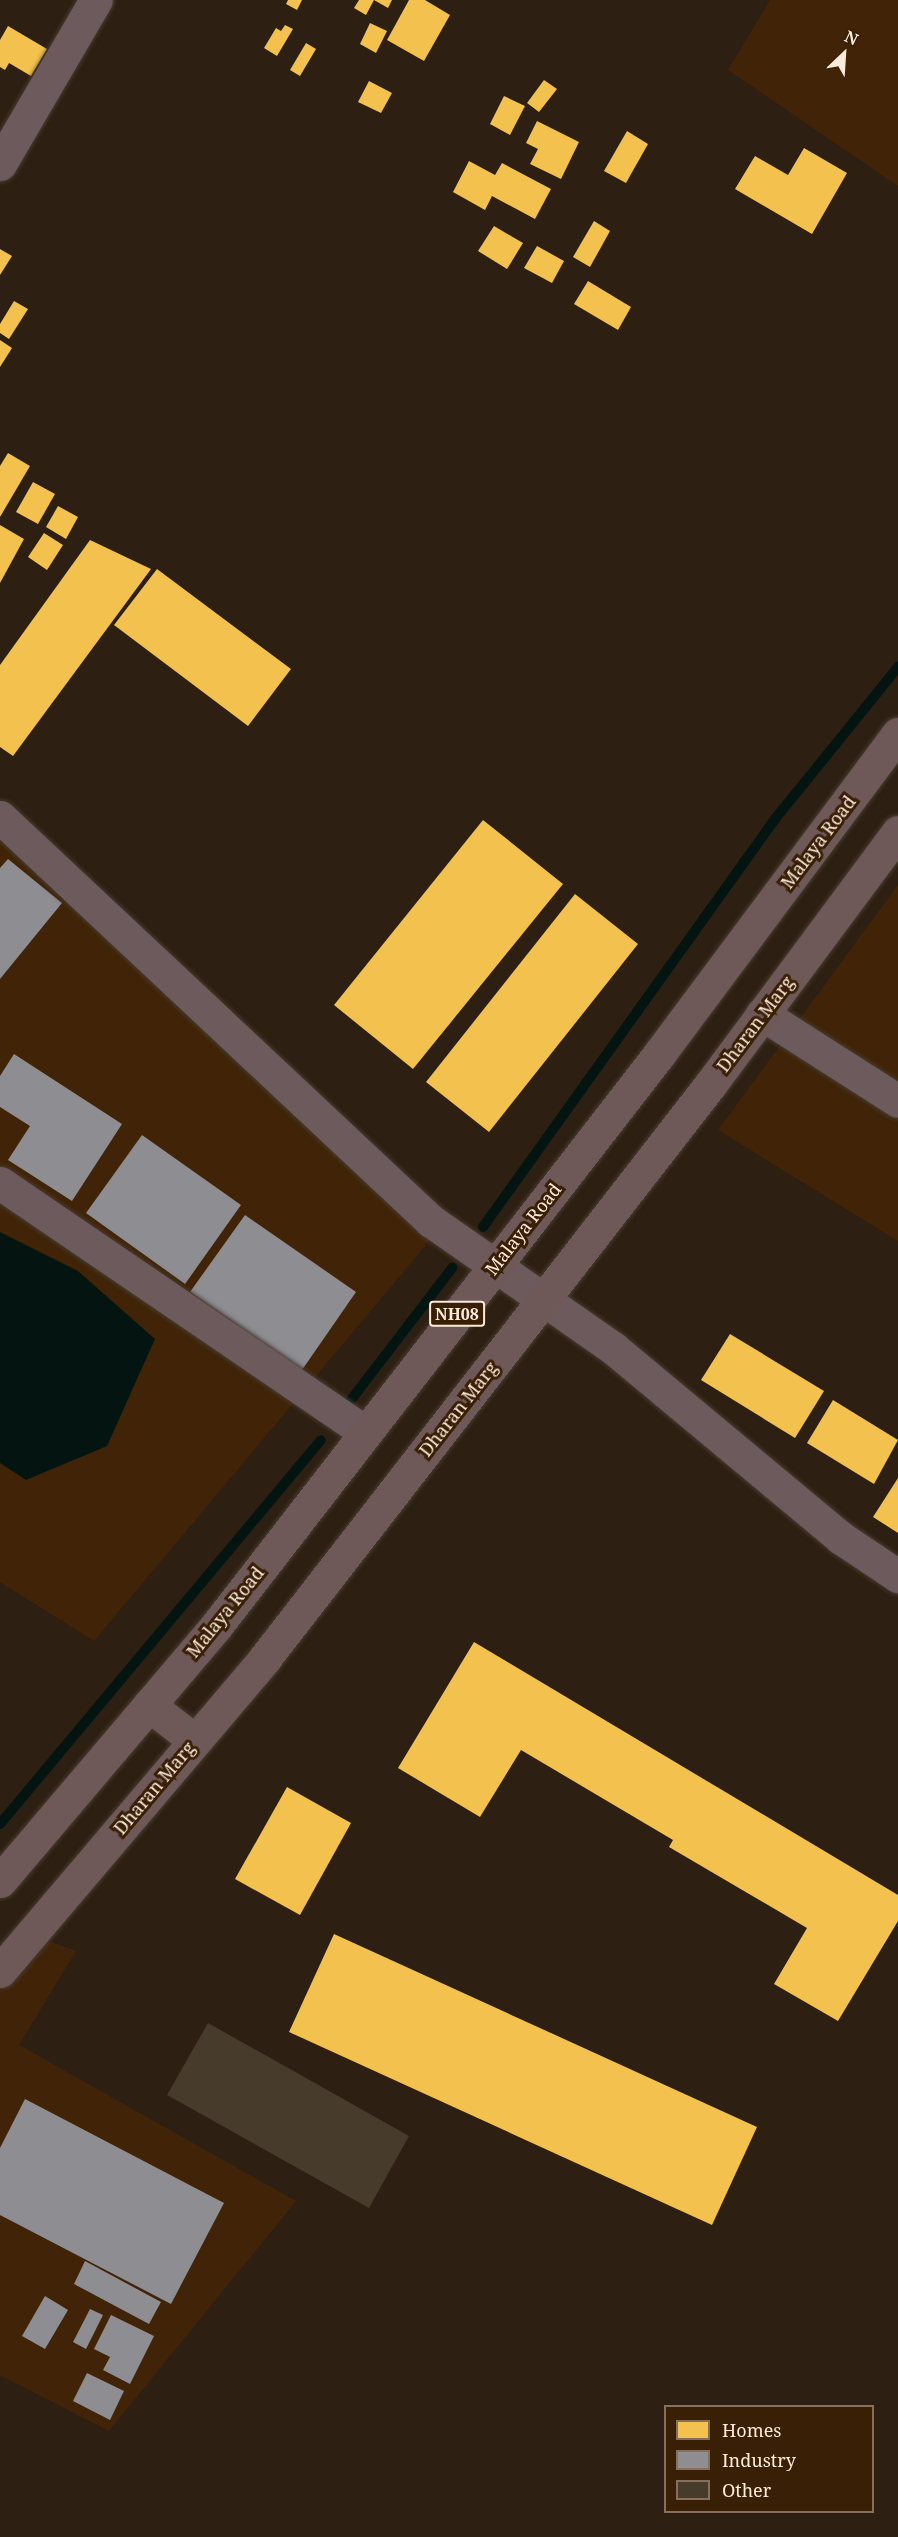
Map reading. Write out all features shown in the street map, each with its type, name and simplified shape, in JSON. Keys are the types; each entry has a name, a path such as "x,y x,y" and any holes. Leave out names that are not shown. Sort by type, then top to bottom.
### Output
{"main road":[{"name":"Malaya Road","path":"0,1881 217,1625 660,1053 898,734"},
{"name":"Dharan Marg","path":"0,1971 265,1658 762,1014 898,832"},
{"path":"149,1705 194,1740"}],"street":[{"path":"0,164 96,0"},
{"path":"0,817 431,1221 542,1301 613,1348 841,1538 898,1576"},
{"path":"762,1014 898,1101"},
{"path":"0,1183 365,1432"}],"shaded area":[{"path":"770,0 898,0 898,186 728,70"},
{"path":"0,821 436,1233 94,1641 0,1582"},
{"path":"898,885 898,1241 718,1130"},
{"path":"0,1232 78,1271 155,1339 107,1446 26,1480 0,1463"},
{"path":"34,1936 76,1951 19,2045 296,2201 109,2431 0,2375 0,1981"}],"building: Homes":[{"path":"288,0 302,0 297,10 286,4"},
{"path":"359,0 374,0 366,15 354,8"},
{"path":"374,0 392,0 388,8"},
{"path":"409,0 425,0 450,15 424,61 387,40"},
{"path":"370,23 387,31 376,53 360,44"},
{"path":"285,25 293,29 277,56 264,48 276,28 281,31"},
{"path":"8,26 47,49 31,76 9,63 5,70 0,67 0,40"},
{"path":"306,43 316,49 300,76 290,70"},
{"path":"544,80 557,89 539,112 527,103"},
{"path":"369,81 392,93 381,113 358,102"},
{"path":"504,96 525,106 510,135 490,124"},
{"path":"537,121 579,142 561,179 530,164 538,149 526,143"},
{"path":"627,131 648,144 626,183 604,171"},
{"path":"804,148 847,173 812,234 735,189 755,156 788,175"},
{"path":"469,161 495,175 502,163 551,189 535,219 492,196 485,210 453,192"},
{"path":"594,221 610,231 590,267 573,257"},
{"path":"494,226 523,243 507,269 478,251"},
{"path":"537,246 564,261 552,283 524,268"},
{"path":"0,249 12,256 0,275"},
{"path":"588,281 631,307 618,330 574,304"},
{"path":"14,301 28,309 9,339 0,333 0,324"},
{"path":"0,340 12,348 0,367"},
{"path":"8,453 30,466 0,517 0,466"},
{"path":"33,482 55,494 38,524 16,512"},
{"path":"58,506 78,517 66,539 46,527"},
{"path":"0,525 24,539 0,583"},
{"path":"44,533 63,545 47,570 28,557"},
{"path":"90,540 151,569 13,756 0,747 0,665"},
{"path":"157,569 291,669 248,726 114,625"},
{"path":"483,820 563,884 413,1069 334,1005"},
{"path":"575,894 638,944 489,1132 426,1082"},
{"path":"730,1334 824,1391 795,1438 701,1380"},
{"path":"833,1400 898,1440 874,1484 807,1443"},
{"path":"898,1478 898,1533 873,1517"},
{"path":"474,1642 898,1895 898,1921 838,2021 774,1984 807,1928 669,1847 673,1840 521,1750 480,1817 398,1768"},
{"path":"287,1787 351,1823 300,1915 235,1879"},
{"path":"334,1934 757,2127 712,2225 289,2032"}],"building: Industry":[{"path":"8,859 62,903 0,979 0,868"},
{"path":"14,1054 122,1124 72,1201 8,1160 30,1126 0,1107 0,1076"},
{"path":"142,1135 241,1205 185,1284 86,1213"},
{"path":"245,1215 356,1292 302,1370 190,1292"},
{"path":"25,2099 224,2203 171,2304 0,2215 0,2148"},
{"path":"85,2261 161,2302 149,2324 74,2284"},
{"path":"45,2296 68,2310 45,2349 22,2336"},
{"path":"90,2309 103,2315 86,2349 73,2342"},
{"path":"111,2315 154,2336 130,2384 103,2370 110,2357 94,2349"},
{"path":"87,2373 124,2391 110,2420 73,2401"}],"building: Other":[{"path":"208,2023 409,2136 369,2208 167,2095"}],"waterway":[{"path":"483,1227 775,819 898,667"},
{"path":"344,1409 452,1268"},
{"path":"0,1824 321,1440"}]}
